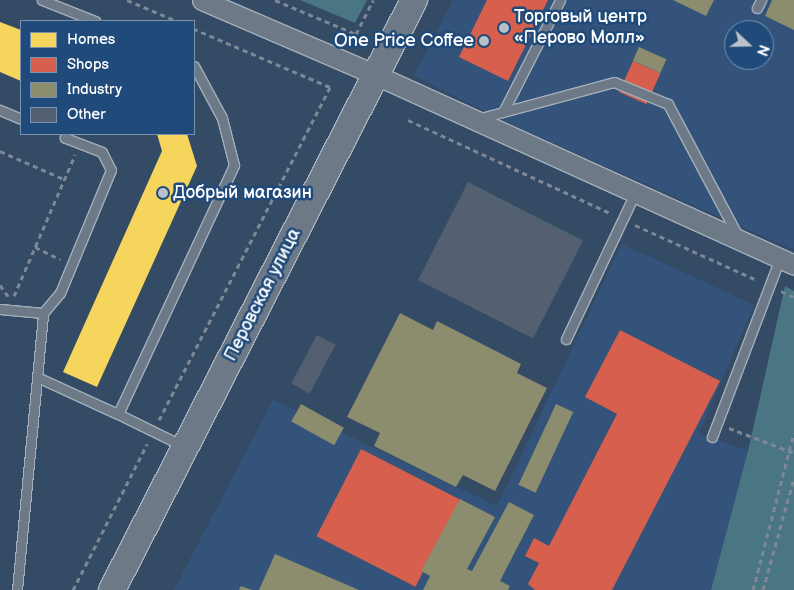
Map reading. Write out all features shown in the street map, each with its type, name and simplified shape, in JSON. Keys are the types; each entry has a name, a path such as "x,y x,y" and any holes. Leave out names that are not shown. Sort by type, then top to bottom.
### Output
{"main road":[{"name":"Перовская улица","path":"112,590 414,0"}],"street":[{"path":"202,0 376,75 787,262"}],"lane":[{"path":"42,0 92,20"},
{"path":"503,112 560,0"},
{"path":"118,414 234,165 222,118 195,68"},
{"path":"473,120 614,82 668,104 740,240"},
{"path":"0,110 20,119"},
{"path":"17,590 43,313 60,293 111,170 102,152 66,136"},
{"path":"566,339 635,193"},
{"path":"712,437 769,285 787,262"},
{"path":"0,309 43,313"},
{"path":"37,377 185,447"}],"path":[{"path":"127,0 174,20"},
{"path":"275,0 356,34 373,0"},
{"path":"73,590 330,87 195,29"},
{"path":"408,120 794,297"},
{"path":"12,301 80,143"},
{"path":"0,151 64,179"},
{"path":"35,247 72,264"},
{"path":"717,424 794,453"},
{"path":"752,590 794,433"},
{"path":"763,590 794,478"}],"shaded area":[{"path":"300,0 367,0 355,23"},
{"path":"453,0 794,0 794,250 504,121 414,75"},
{"path":"622,244 754,305 699,433 748,451 711,590 174,590 273,400 497,506"},
{"path":"785,286 794,291 794,590 711,590 748,451"}],"building: Homes":[{"path":"0,22 20,30 20,81 0,72"},
{"path":"157,135 187,135 197,166 97,387 63,372 162,151"}],"building: Shops":[{"name":"Торговый центр «Перово Молл»","path":"487,0 548,0 508,81 459,57"},
{"path":"633,61 660,73 647,104 619,92"},
{"path":"620,330 720,381 612,590 535,590 528,584 539,563 525,556 534,538 549,546 617,414 585,397"},
{"path":"361,449 460,499 415,587 317,536"}],"building: Industry":[{"path":"673,0 714,0 706,16"},
{"path":"772,0 794,0 794,30 765,16"},
{"path":"639,47 666,59 660,73 633,61"},
{"path":"400,313 433,330 437,321 521,364 517,373 547,388 495,491 463,475 456,487 374,446 380,433 347,417"},
{"path":"301,404 344,428 334,445 291,421"},
{"path":"556,404 573,412 536,493 518,485"},
{"path":"460,499 495,517 467,569 472,571 509,502 534,515 500,581 510,586 508,590 423,590 430,576 421,571"},
{"path":"275,554 359,590 259,590"},
{"path":"241,586 252,590 239,590"}],"building: Other":[{"path":"468,182 583,241 533,339 418,280"},
{"path":"317,335 336,345 310,393 291,384"}],"place":[{"name":"Торговый центр «Перово Молл»","path":"504,28"},
{"name":"One Price Coffee","path":"484,41"},
{"name":"Добрый магазин","path":"163,193"}]}
